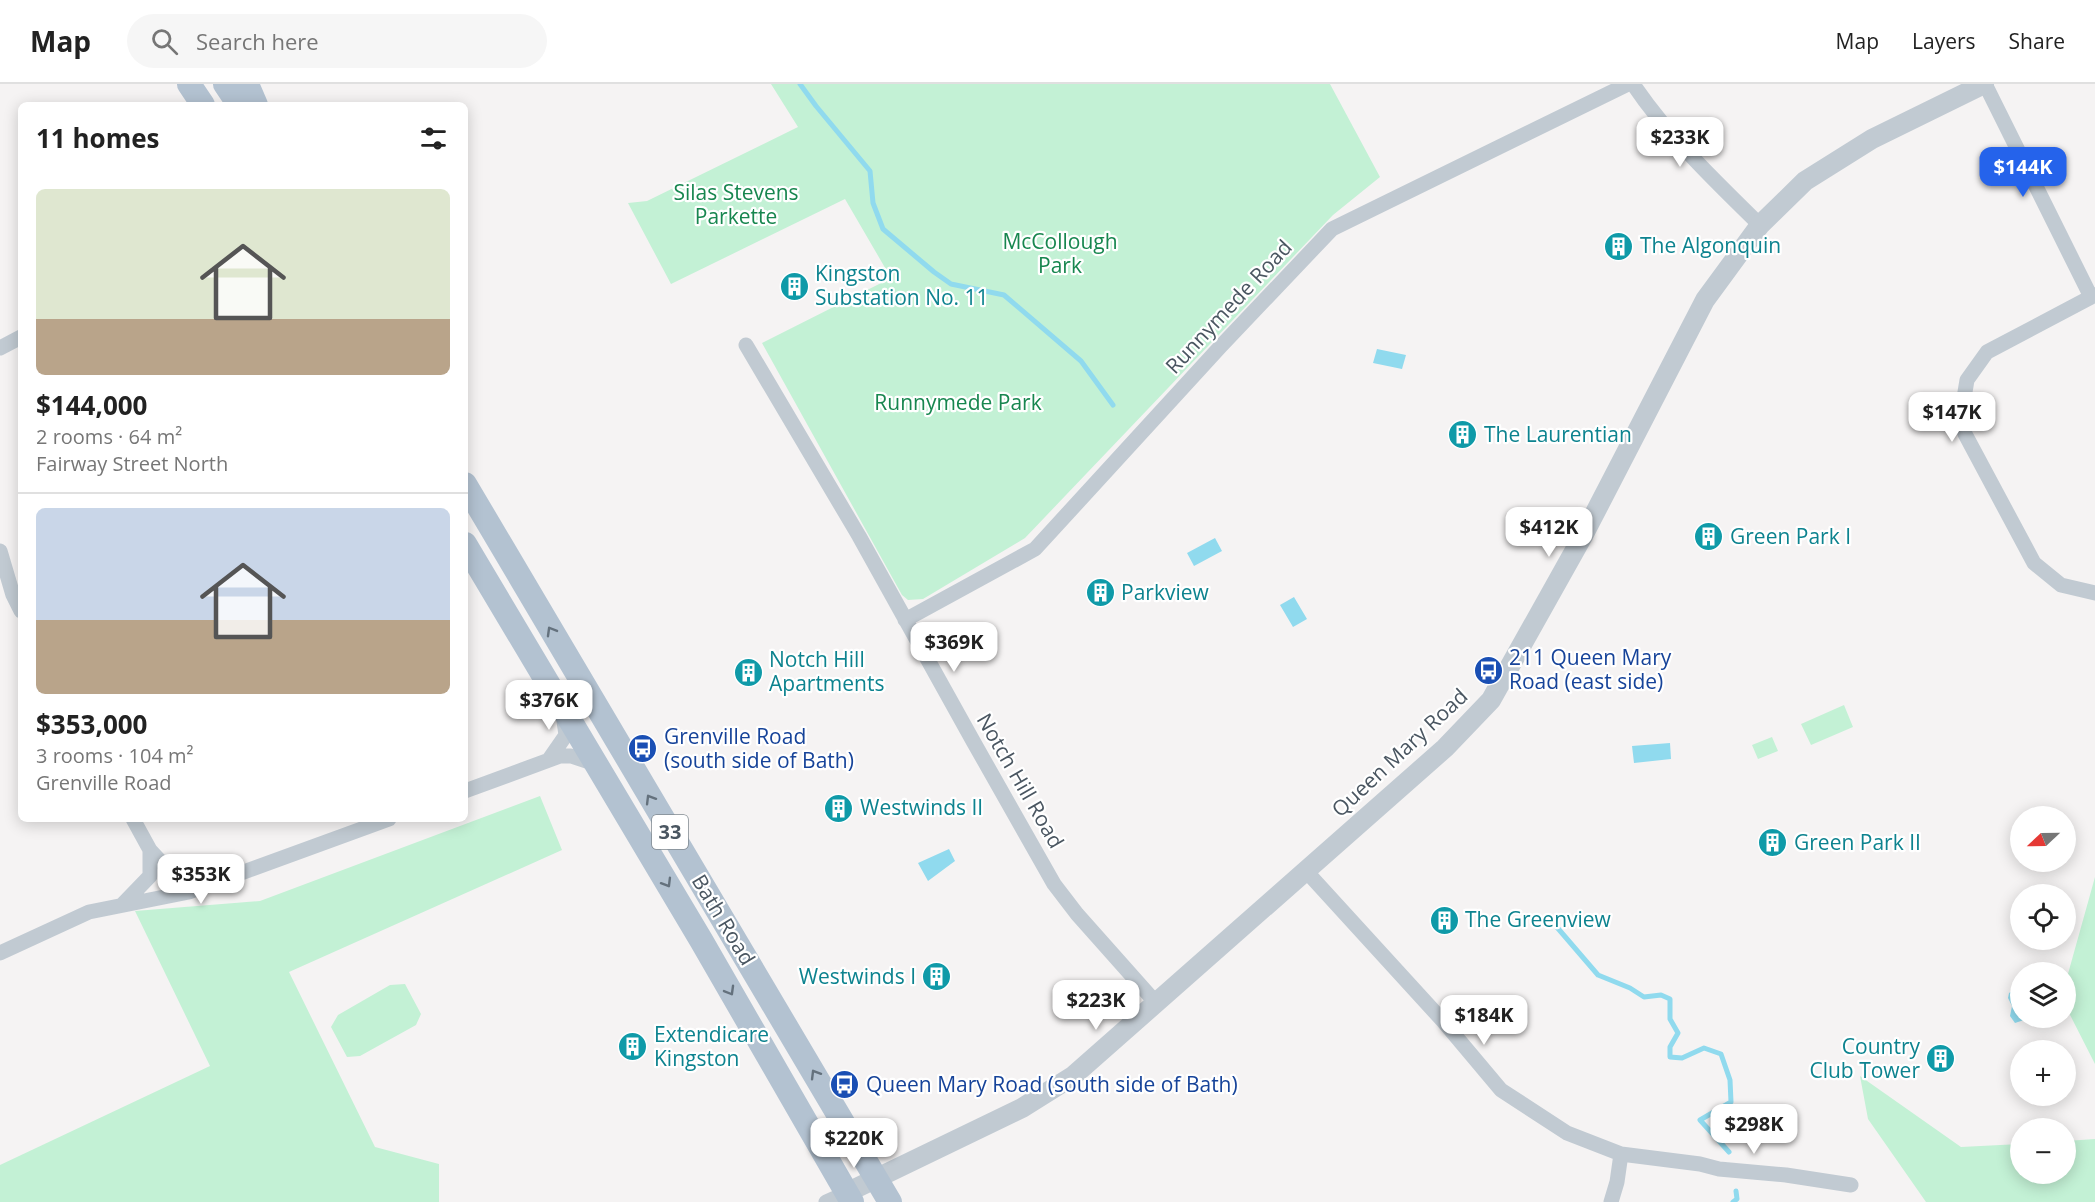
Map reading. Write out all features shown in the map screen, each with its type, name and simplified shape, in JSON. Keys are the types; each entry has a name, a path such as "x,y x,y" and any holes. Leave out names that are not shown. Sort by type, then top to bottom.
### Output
{"main road":[{"path":"189,84 200,102"},
{"path":"225,84 237,102"},
{"path":"248,84 255,102"},
{"name":"Bath Road","path":"468,489 890,1202"},
{"name":"Bath Road","path":"468,549 701,940 841,1199"}],"street":[{"name":"Runnymede Road","path":"905,620 1035,549 1212,355 1332,229 1628,84"},
{"path":"1633,84 1643,100 1702,168 1760,225"},
{"path":"1984,84 2093,296 1987,352 1968,380 1962,410 1965,434 2034,563 2061,585 2095,593"},
{"name":"Queen Mary Road","path":"841,1199 1043,1097 1073,1076 1158,1004 1445,748 1491,700 1584,534 1705,300 1760,225 1805,181 1872,139 1984,84"},
{"path":"0,348 18,339"},
{"name":"Notch Hill Road","path":"746,345 859,536 1054,884 1077,914 1158,1004"},
{"path":"0,551 13,596 18,605"},
{"path":"550,758 566,735 562,708"},
{"path":"468,790 550,758 571,756 595,764"},
{"path":"135,822 150,850 189,892"},
{"path":"0,953 88,912 189,892 381,822"},
{"path":"122,905 150,876 150,850"},
{"path":"1306,871 1443,1021 1501,1090 1567,1133 1621,1155 1700,1164 1719,1169 1786,1174 1851,1185"},
{"path":"1611,1202 1621,1155"}],"green space":[{"name":"McCollough Park","path":"771,84 1330,84 1380,177 1333,215 1025,538 923,599 908,600 902,595 762,343 891,278 845,199 671,284 628,203 647,201 798,127"},
{"path":"1844,705 1853,727 1811,745 1801,724"},
{"path":"1772,737 1778,751 1758,759 1752,745"},
{"path":"540,796 562,850 289,972 375,1147 439,1164 439,1202 0,1202 0,1165 210,1066 135,911 260,901"},
{"path":"2095,877 2095,1064 2076,1027 2076,962 2071,962"},
{"path":"405,984 421,1014 416,1025 360,1056 347,1057 331,1027 338,1015 390,985"},
{"path":"1860,1076 1961,1147 2010,1145 2010,1184 2076,1184 2076,1140 2095,1139 2095,1202 1926,1202 1868,1119"}],"water":[{"path":"1377,349 1406,355 1402,369 1373,363"},
{"path":"1215,538 1222,551 1194,566 1187,553"},
{"path":"1294,597 1307,619 1293,627 1280,605"},
{"path":"1670,743 1671,759 1634,763 1632,746"},
{"path":"949,849 955,861 928,881 918,863"}],"waterway":[{"path":"800,84 870,171 873,203 883,229 951,284 1004,295 1081,361 1113,405"},
{"path":"1549,918 1598,975 1630,988 1644,997 1661,995 1670,999 1670,1019 1678,1033 1670,1047 1670,1057 1682,1058 1704,1048 1721,1054 1730,1080 1731,1102 1700,1120 1729,1152"},
{"path":"1733,1202 1737,1199 1736,1191"}],"place":[{"name":"The Algonquin","path":"1619,246"},
{"name":"Kingston Substation No. 11","path":"794,286"},
{"name":"The Laurentian","path":"1463,435"},
{"name":"Green Park I","path":"1709,537"},
{"name":"Parkview","path":"1100,593"},
{"name":"211 Queen Mary Road (east side)","path":"1488,670"},
{"name":"Notch Hill Apartments","path":"748,672"},
{"name":"Grenville Road (south side of Bath)","path":"643,749"},
{"name":"Westwinds II","path":"839,808"},
{"name":"Green Park II","path":"1773,843"},
{"name":"The Greenview","path":"1444,920"},
{"name":"Westwinds I","path":"937,977"},
{"name":"Extendicare Kingston","path":"633,1047"},
{"name":"Country Club Tower","path":"1941,1059"},
{"name":"Queen Mary Road (south side of Bath)","path":"845,1085"}],"park label":[{"name":"Silas Stevens Parkette","path":"736,205"},
{"name":"Runnymede Park","path":"958,403"}]}
